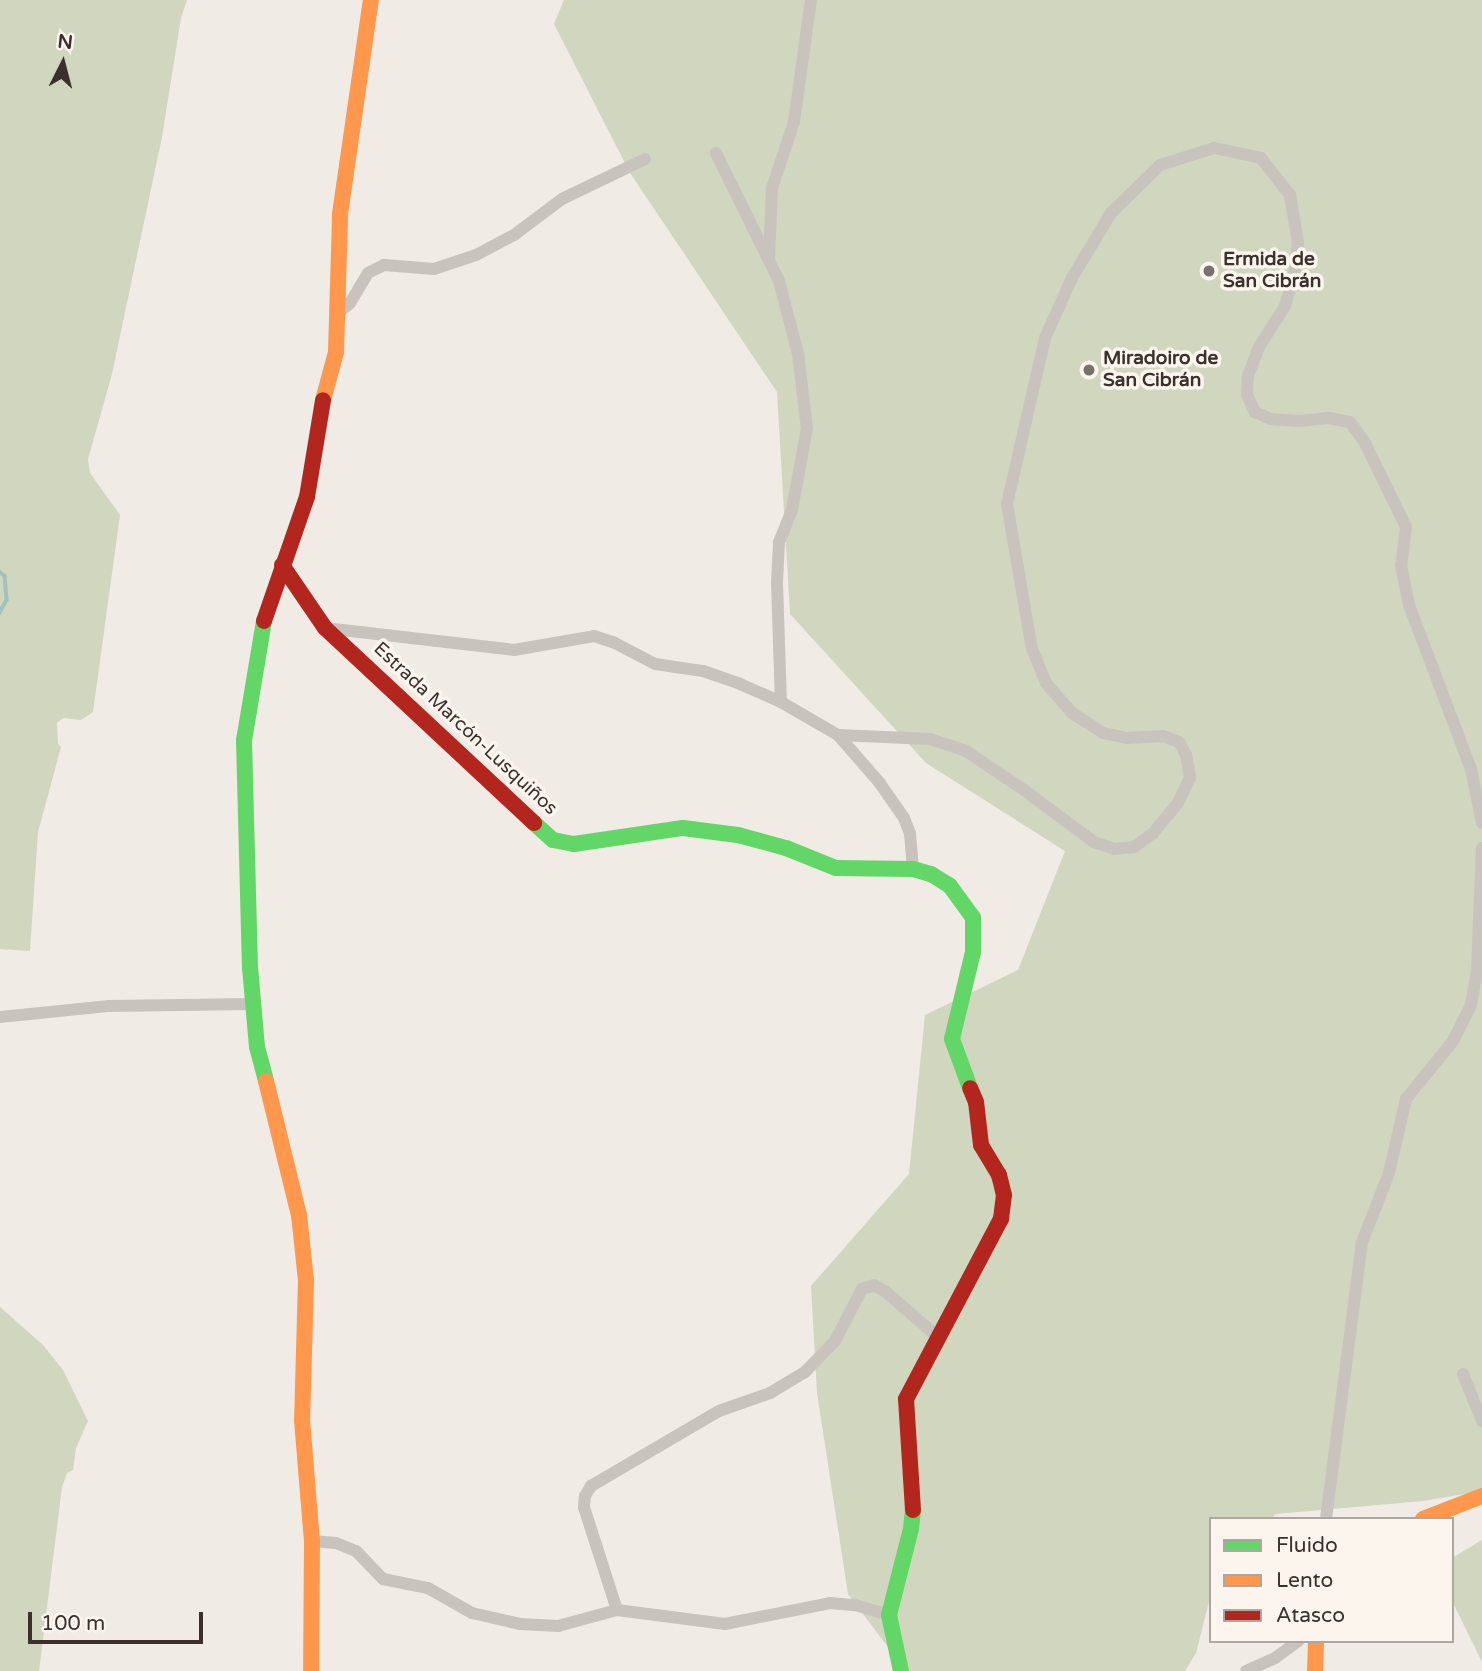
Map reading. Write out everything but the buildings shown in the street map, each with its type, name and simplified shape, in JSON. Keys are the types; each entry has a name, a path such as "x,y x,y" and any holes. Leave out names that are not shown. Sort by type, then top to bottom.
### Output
{"street":[{"path":"311,1671 312,1541 302,1420 306,1280 299,1215 257,1047 253,1004 244,740 264,621 307,497 320,413 336,352 342,198 353,140 371,0"},
{"path":"769,261 772,188 794,122 811,0"},
{"path":"838,735 930,739 966,751 1094,842 1114,849 1134,847 1153,832 1178,803 1190,777 1186,755 1179,742 1163,736 1127,738 1103,733 1072,713 1045,683 1032,649 1007,504 1015,456 1045,338 1072,278 1111,213 1160,165 1214,148 1261,158 1290,195 1297,243 1294,275 1285,306 1259,347 1248,374 1247,395 1255,412 1271,419 1329,418 1350,422 1365,443 1406,527 1401,565 1409,605 1471,769 1482,823"},
{"path":"716,153 779,281 798,354 807,428 792,510 779,543 777,583 781,702"},
{"path":"337,314 350,303 368,272 384,265 434,269 477,255 514,235 562,199 645,159"},
{"name":"Estrada Marcón-Lusquiños","path":"282,565 325,628 553,840 574,844 683,828 738,835 786,848 835,868 913,869 931,874 950,886 973,918 973,952 953,1038 955,1053 976,1102 981,1145 999,1175 1004,1195 1001,1219 906,1399 913,1506 911,1529 889,1615 901,1671"},
{"path":"325,628 514,650 594,636 655,664 703,671 781,702 838,735 879,782 904,818 909,834 913,869"},
{"path":"1326,1517 1362,1242 1390,1173 1406,1099 1452,1041 1471,1005 1477,971 1482,848"},
{"path":"0,1017 109,1006 253,1004"},
{"path":"617,1610 584,1507 585,1496 591,1486 719,1411 770,1393 805,1372 835,1341 862,1289 874,1284 938,1337"},
{"path":"1463,1374 1482,1421"},
{"path":"1428,1517 1482,1496"},
{"path":"312,1541 337,1543 356,1551 383,1579 428,1588 472,1613 520,1624 558,1626 617,1610 725,1624 830,1604 855,1605 889,1615"},
{"path":"1246,1671 1275,1658 1295,1643"},
{"path":"1315,1671 1316,1643"}],"green space":[{"path":"0,0 187,0 181,18 162,137 112,374 88,459 90,473 120,515 93,712 81,720 63,718 57,723 58,744 61,747 38,832 30,951 0,949"},
{"path":"564,0 1482,0 1482,1491 1423,1501 1276,1514 1272,1517 1209,1517 1209,1602 1196,1653 1185,1671 906,1671 848,1594 817,1393 811,1286 909,1174 925,1015 1018,970 1065,851 926,763 790,614 777,392 630,173 554,24"},
{"path":"0,1307 43,1345 63,1370 88,1421 76,1448 73,1470 67,1473 62,1487 39,1671 0,1671"},
{"path":"1482,1540 1482,1662 1454,1605 1454,1557"}],"waterway":[{"path":"0,572 5,576 7,600 0,613"}],"traffic: fast":[{"path":"264,621 244,740 250,967 257,1047 266,1081"},
{"path":"534,823 553,840 574,844 683,828 738,835 786,848 836,868 913,869 931,874 950,886 973,918 973,952 952,1039 970,1088"},
{"path":"901,1671 889,1615 911,1529 913,1510"}],"traffic: slow":[{"path":"323,400 336,352 340,214 371,0"},
{"path":"266,1081 299,1215 306,1280 302,1420 312,1541 311,1671"},
{"path":"1428,1517 1482,1496"},
{"path":"1315,1671 1316,1643"}],"traffic: jam":[{"path":"264,621 307,497 323,400"},
{"path":"282,565 325,628 534,823"},
{"path":"913,1510 906,1399 1001,1219 1004,1195 999,1175 981,1145 976,1102 970,1088"}],"place":[{"name":"Ermida de San Cibrán","path":"1209,271"},
{"name":"Miradoiro de San Cibrán","path":"1089,370"}]}
